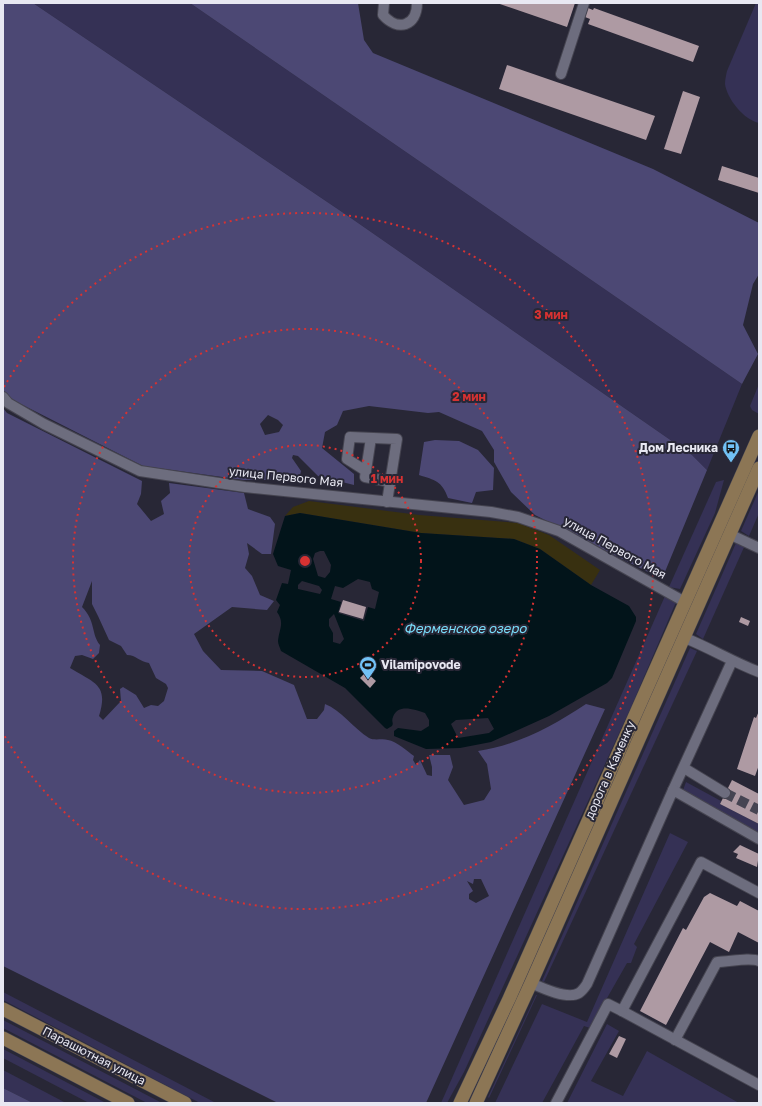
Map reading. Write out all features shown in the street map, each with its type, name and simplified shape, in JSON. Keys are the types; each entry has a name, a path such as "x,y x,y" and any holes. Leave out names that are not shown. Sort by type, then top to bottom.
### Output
{"main road":[{"name":"дорога в Каменку","path":"460,1103 509,999 759,436"},
{"name":"дорога в Каменку","path":"476,1103 531,983 759,468"},
{"name":"Парашютная улица","path":"3,1009 184,1103"},
{"path":"3,1038 128,1103"}],"street":[{"path":"384,3 383,15 390,24 402,26 410,21 417,12 417,3"},
{"path":"561,74 584,3"},
{"name":"улица Первого Мая","path":"3,397 8,403 44,424 140,471 245,487 278,489 387,502 491,512 518,517 559,531 685,602"},
{"path":"366,472 347,459 350,437 397,439 387,502"},
{"path":"371,438 365,477 391,482"},
{"path":"729,534 759,548"},
{"path":"684,638 708,647 732,661 759,672"},
{"path":"531,983 571,996 580,993 588,984 673,790 732,661"},
{"path":"684,768 726,793"},
{"path":"673,790 759,838"},
{"path":"622,1011 701,862 759,893"},
{"path":"675,1040 717,962 737,961 753,958 759,961"},
{"path":"556,1103 608,1004 759,1085"}],"shaded area":[{"path":"3,3 33,3 348,216 692,455 707,470 662,579 535,515 511,492 494,462 494,450 482,431 439,412 428,413 369,406 343,411 337,425 325,432 322,448 354,474 354,485 318,476 298,456 293,455 292,458 301,471 299,480 244,480 143,466 11,399 3,390","holes":["268,415 278,420 283,425 279,432 265,435 260,424"]},
{"path":"33,3 190,3 742,384 707,470 692,455 348,216"},
{"path":"190,3 358,3 364,40 373,53 653,169 759,223 759,274 753,284 743,325 758,354 742,384"},
{"path":"756,3 759,3 759,123 748,118 737,108 726,90 725,84 727,71"},
{"path":"759,384 759,414 752,410 750,406"},
{"path":"3,408 7,413 142,481 141,494 137,504 151,521 164,514 161,501 170,493 169,483 244,493 248,509 270,517 275,524 271,554 262,554 247,543 249,554 245,568 252,576 260,595 274,601 267,610 232,607 194,634 203,651 221,670 262,671 294,685 307,719 317,719 324,710 325,704 336,710 369,738 386,739 401,746 414,756 413,760 416,765 420,760 427,775 432,776 432,767 429,755 450,755 453,767 448,780 464,805 484,800 491,789 487,764 478,751 507,744 535,734 586,704 605,709 426,1103 278,1103 3,966","holes":["92,581 92,604 109,640 121,646 127,655 149,663 156,678 166,684 168,688 164,701 158,706 151,705 144,708 136,695 123,687 120,689 121,701 103,720 99,716 102,705 101,691 92,681 70,668 75,656 82,655 93,659 99,653 100,645 95,636 89,617 82,607","474,879 481,879 489,896 476,903 469,899 469,894 473,891 467,881 473,884"]},
{"path":"435,440 459,441 478,450 494,468 493,490 476,492 472,503 448,498 446,492 437,482 419,475 424,442"},
{"path":"724,480 715,513 680,589 669,587 716,482"},
{"path":"759,490 759,513 749,536 741,531"},
{"path":"736,543 745,545 703,639 696,634"},
{"path":"665,596 676,602 632,705 464,1072 447,1103 441,1103"},
{"path":"690,648 697,651 544,982 542,981"},
{"path":"686,782 721,801 720,804 759,824 759,833 682,793"},
{"path":"670,833 688,842 634,944 637,947 631,963 627,963 590,1028 584,1026 542,1103 495,1103 542,1004 587,1022"},
{"path":"3,992 216,1103 200,1103 3,1000"},
{"path":"537,995 489,1098 488,1097"},
{"path":"3,1020 162,1103 147,1103 3,1028"},
{"path":"607,1024 619,1031 591,1081 623,1096 647,1051 739,1103 567,1103"},
{"path":"3,1049 106,1103 89,1103 3,1058"},
{"path":"3,1070 66,1103 33,1103 3,1088"},
{"path":"3,1088 33,1103 3,1103"}],"sand":[{"path":"309,501 419,515 518,523 549,535 600,570 591,585 540,549 514,539 421,533 300,513 285,516 293,507"}],"water":[{"name":"Ферменское озеро","path":"300,513 421,533 514,539 540,549 591,585 629,606 636,617 636,621 612,678 607,683 549,716 491,742 460,748 426,749 394,736 394,731 398,728 421,731 429,726 429,720 425,713 416,710 399,710 393,717 392,726 387,729 345,688 281,651 278,641 281,619 277,612 280,605 276,600 282,583 288,584 291,570 278,566 273,554 285,516","holes":["324,551 331,565 330,572 325,578 318,576 313,559 315,553","358,579 370,582 372,589 379,592 375,609 368,607 364,621 338,613 341,602 331,599 335,586 343,588","302,581 319,586 322,590 320,594 298,589 298,585","334,614 344,639 340,644 333,642 333,633 329,626 329,619","488,718 494,729 489,733 458,738 451,724 456,720"]}],"building":[{"path":"497,3 575,3 567,27"},
{"path":"588,8 593,10 594,8 699,46 693,62 588,24 590,19 585,17"},
{"path":"507,65 655,116 646,140 499,89"},
{"path":"683,91 700,97 681,154 664,149"},
{"path":"722,166 759,178 759,193 718,180"},
{"path":"343,600 366,607 363,619 339,612"},
{"path":"741,617 750,621 748,626 739,622"},
{"name":"Vilamipovode","path":"366,672 376,681 370,688 360,678"},
{"path":"759,711 759,765 755,776 737,769 754,717 756,718"},
{"path":"732,780 759,794 759,824 720,804"},
{"path":"740,845 759,854 757,867 736,858 738,854 733,852"},
{"path":"710,893 737,906 740,901 759,911 759,943 738,932 729,952 710,942 666,1025 640,1011 683,928 686,930 704,897"},
{"path":"619,1036 626,1039 617,1058 609,1054"}],"tunnel":[{"path":"725,793 759,810"}],"place":[{"name":"Дом Лесника","path":"731,463"},
{"name":"Vilamipovode","path":"368,680"}]}
